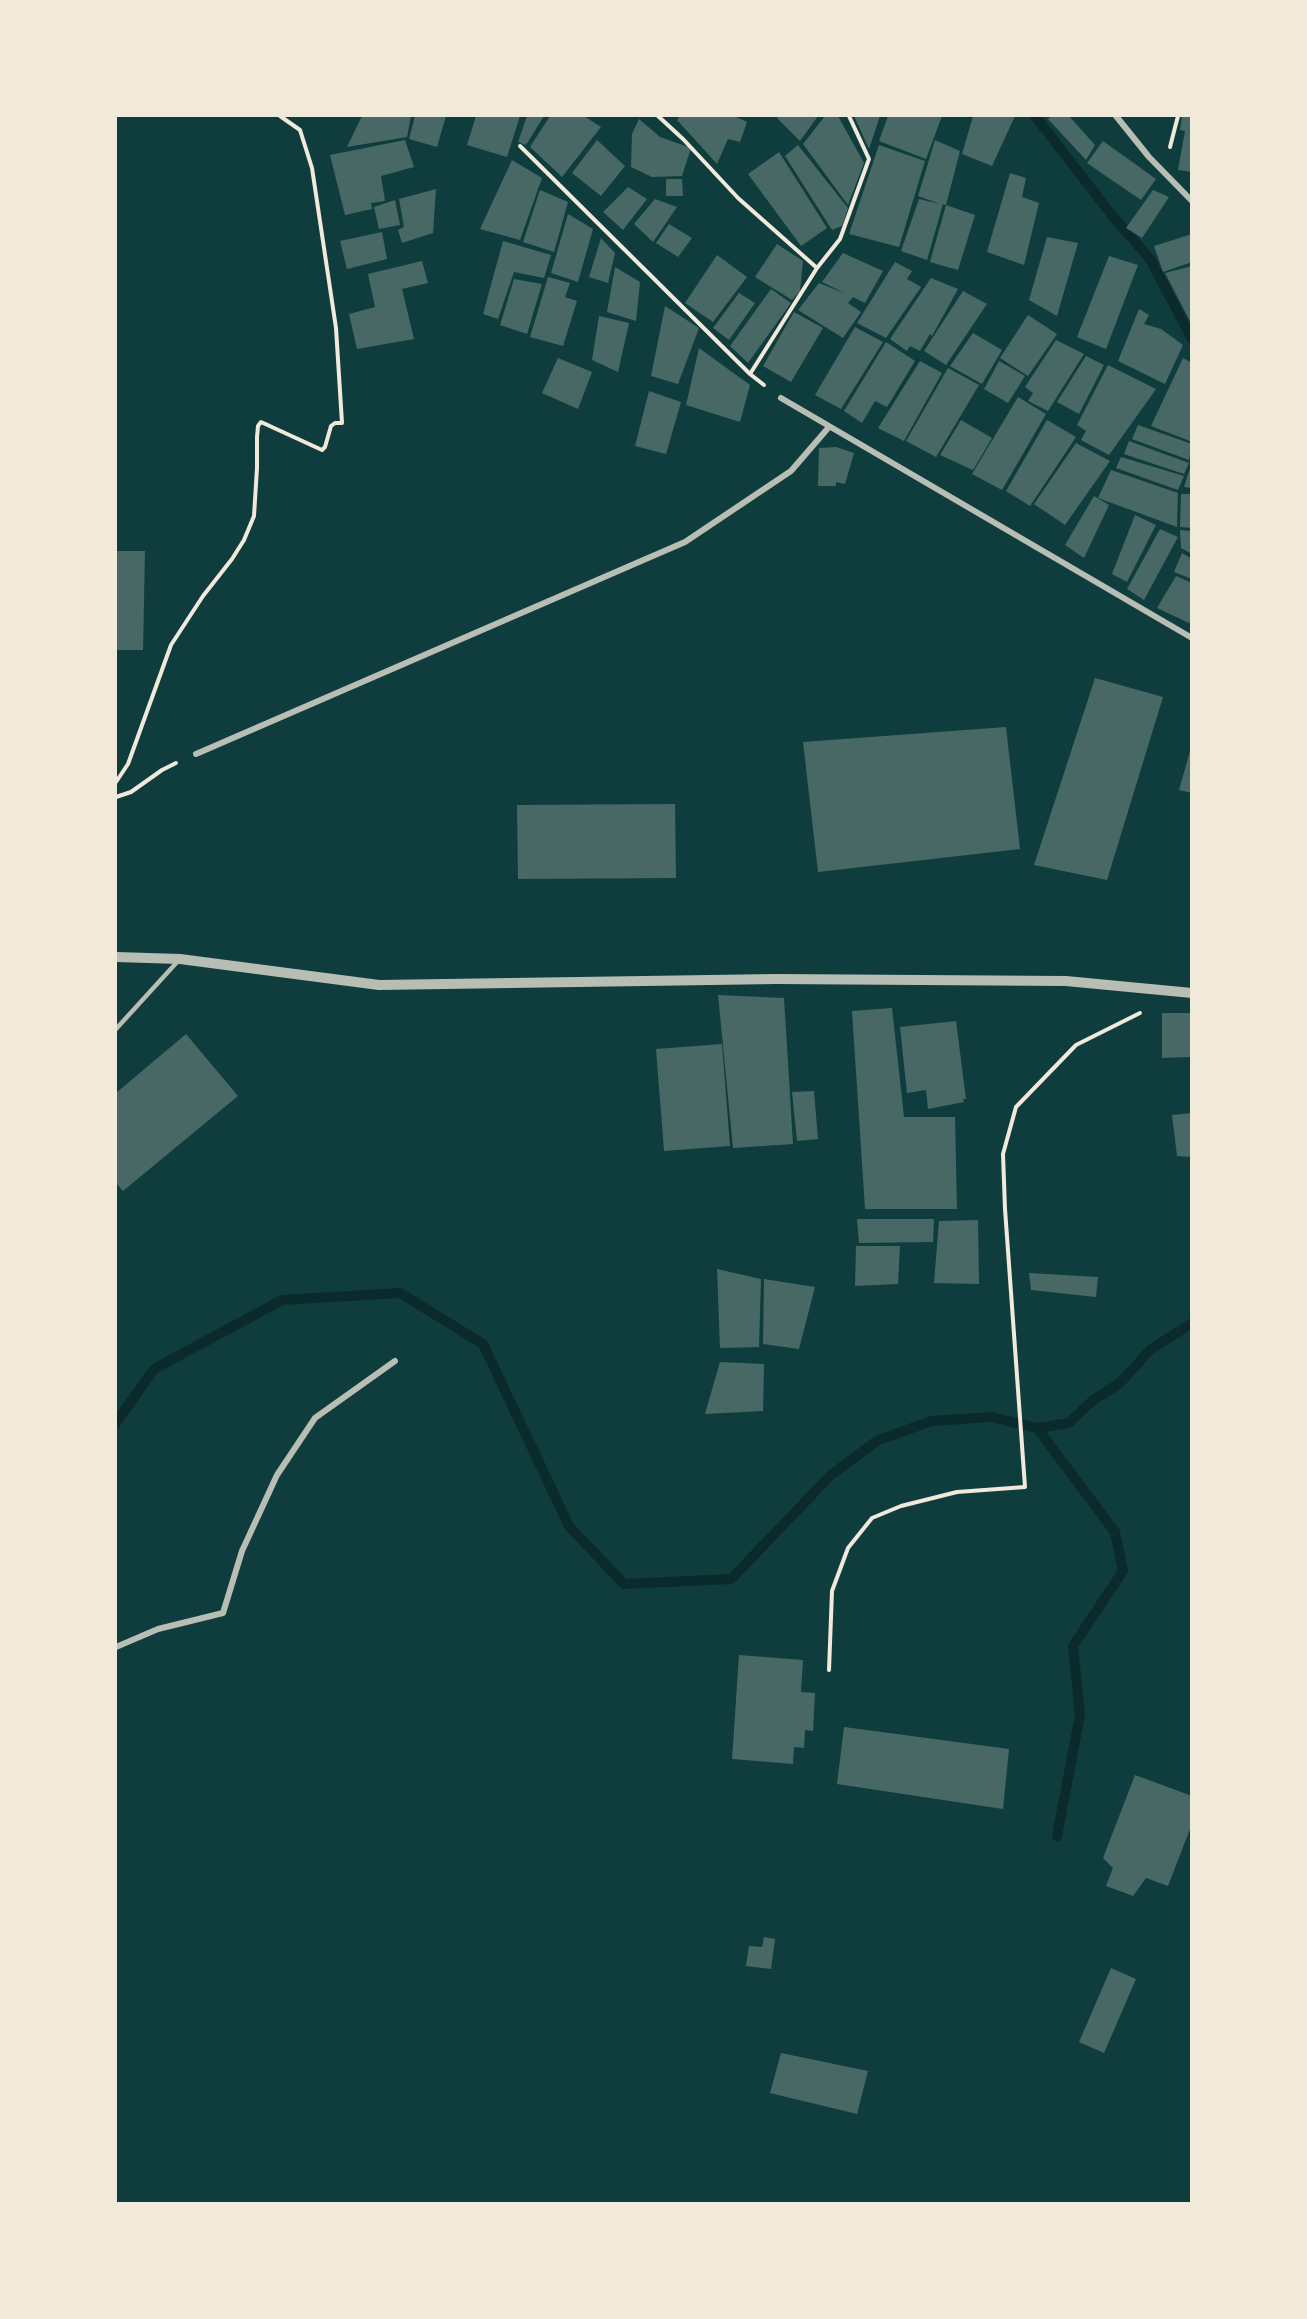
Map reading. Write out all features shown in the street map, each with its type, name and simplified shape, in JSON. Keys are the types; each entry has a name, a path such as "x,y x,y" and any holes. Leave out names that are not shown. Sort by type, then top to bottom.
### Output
{"street":[{"path":"1116,116 1149,157 1191,201"},
{"path":"781,398 1191,638"},
{"path":"196,754 686,542 791,471 829,427"},
{"path":"116,957 180,959 379,985 776,979 1066,981 1186,993"},
{"path":"116,1647 158,1629 222,1614 242,1551 277,1475 315,1418 395,1361"}],"lane":[{"path":"116,1029 180,959"}],"path":[{"path":"116,782 128,764 171,645 203,596 232,559 244,540 254,516 258,426 261,422 322,450 331,426 335,423 342,423 336,328 312,168 300,130 280,116"},
{"path":"658,116 683,139 738,198 816,268"},
{"path":"750,374 816,268 840,239 869,159 849,116"},
{"path":"1163,170 1178,116"},
{"path":"520,146 750,374 781,398"},
{"path":"116,797 130,792 162,770 196,754"},
{"path":"829,1670 832,1591 848,1548 872,1518 901,1506 957,1492 1024,1487 1005,1209 1004,1154 1016,1107 1076,1045 1186,993"}],"building":[{"path":"362,116 411,116 407,137 347,147"},
{"path":"415,116 446,116 437,147 409,139"},
{"path":"476,116 520,116 507,157 467,145"},
{"path":"527,116 544,116 526,145 518,142"},
{"path":"550,116 584,116 601,127 562,177 530,147"},
{"path":"680,116 734,116 747,122 740,142 728,139 717,164 677,120"},
{"path":"779,116 818,116 800,141 777,118"},
{"path":"825,116 838,116 864,163 848,205 803,144"},
{"path":"854,116 880,116 869,149"},
{"path":"888,116 942,116 926,159 879,141"},
{"path":"973,116 1015,116 992,166 962,154"},
{"path":"1051,116 1069,116 1095,145 1086,160 1048,119"},
{"path":"1182,116 1192,116 1192,172 1178,170 1185,131 1180,130"},
{"path":"639,119 660,137 691,148 682,176 652,177 631,167 632,134"},
{"path":"405,140 414,167 381,176 385,201 371,203 372,209 345,215 330,155"},
{"path":"597,140 625,166 601,196 572,173"},
{"path":"935,140 960,151 946,205 943,204 927,260 901,251 919,199 940,204 918,196"},
{"path":"1103,141 1156,179 1141,200 1087,163"},
{"path":"798,145 848,208 842,226 832,230 785,156"},
{"path":"879,145 925,161 899,247 849,234"},
{"path":"779,152 827,228 801,246 748,174"},
{"path":"512,160 542,178 520,240 480,229"},
{"path":"1010,173 1026,178 1022,197 1039,203 1024,265 987,252"},
{"path":"666,179 682,179 683,196 666,196"},
{"path":"628,187 647,199 623,230 603,212"},
{"path":"436,189 433,233 402,243 398,230 404,227 399,199"},
{"path":"540,190 568,202 554,252 523,242"},
{"path":"1153,190 1169,197 1142,238 1126,228"},
{"path":"655,199 677,207 653,242 634,224"},
{"path":"395,200 400,225 379,229 374,207"},
{"path":"946,205 975,215 958,270 930,262"},
{"path":"568,214 593,229 578,282 551,273"},
{"path":"669,224 692,238 678,257 656,243"},
{"path":"382,232 387,259 347,269 340,241"},
{"path":"1192,234 1192,262 1163,272 1154,246"},
{"path":"1047,237 1078,243 1057,316 1029,300"},
{"path":"601,238 615,253 608,283 589,277"},
{"path":"503,241 551,255 544,278 514,272 498,319 483,314"},
{"path":"777,244 803,261 800,291 792,300 755,277"},
{"path":"843,253 883,271 865,303 853,297 848,303 861,312 843,338 798,310 819,283 846,294 822,282"},
{"path":"717,255 747,277 713,322 685,303"},
{"path":"1109,256 1138,265 1106,349 1077,337"},
{"path":"422,261 428,283 402,289 414,339 357,349 349,314 375,307 368,274"},
{"path":"895,262 912,271 907,279 921,287 886,338 857,323"},
{"path":"1192,266 1192,325 1165,273"},
{"path":"615,267 640,282 636,321 607,312"},
{"path":"548,277 570,283 565,297 577,301 563,346 530,337"},
{"path":"931,278 958,289 932,336 930,334 920,351 910,346 907,351 890,339"},
{"path":"514,279 542,284 527,334 500,325"},
{"path":"771,289 791,303 748,363 730,346"},
{"path":"963,291 987,304 946,365 924,351"},
{"path":"739,293 755,303 729,340 713,328"},
{"path":"665,306 699,328 678,384 651,376"},
{"path":"1139,309 1149,315 1144,324 1161,329 1183,345 1165,384 1118,361"},
{"path":"794,312 823,328 791,382 763,366"},
{"path":"1028,315 1057,334 1028,376 1000,358"},
{"path":"599,316 629,323 618,372 592,360"},
{"path":"855,327 883,342 841,409 815,395"},
{"path":"973,333 1002,350 982,384 950,366"},
{"path":"1056,340 1084,354 1048,411 1028,401 1033,393 1025,387"},
{"path":"886,342 915,361 887,407 875,401 862,423 844,411"},
{"path":"699,348 750,385 740,422 686,405"},
{"path":"1086,356 1104,365 1079,414 1057,402"},
{"path":"558,358 592,372 578,409 542,393"},
{"path":"1183,358 1192,363 1190,441 1151,426"},
{"path":"920,361 942,373 904,441 878,428"},
{"path":"999,361 1025,376 1008,403 984,389"},
{"path":"1108,365 1156,389 1109,455 1081,440 1086,431 1077,425"},
{"path":"948,368 979,385 936,457 906,441"},
{"path":"649,391 681,402 666,454 635,446"},
{"path":"1018,397 1046,414 1002,490 972,474"},
{"path":"961,420 992,438 973,470 940,455"},
{"path":"1047,420 1076,437 1030,506 1006,491"},
{"path":"1138,425 1192,444 1189,460 1132,439"},
{"path":"1129,441 1189,463 1184,474 1124,454"},
{"path":"1076,443 1110,461 1065,525 1034,504"},
{"path":"836,447 854,453 845,484 836,482 836,486 818,486 819,448"},
{"path":"1121,457 1184,476 1178,490 1116,468"},
{"path":"1192,462 1192,488 1184,487"},
{"path":"1111,470 1178,493 1177,527 1098,498"},
{"path":"1181,494 1192,494 1192,528 1180,527"},
{"path":"1094,496 1109,505 1084,558 1065,545"},
{"path":"1135,515 1156,525 1127,582 1112,574"},
{"path":"1160,529 1178,537 1144,600 1127,589"},
{"path":"1180,530 1192,531 1192,554 1181,548"},
{"path":"116,551 145,551 143,650 116,650"},
{"path":"1182,553 1192,559 1192,579 1174,572"},
{"path":"1176,576 1192,583 1192,619 1189,623 1157,608"},
{"path":"1095,678 1163,697 1107,880 1034,865"},
{"path":"1006,727 1020,849 818,872 803,742"},
{"path":"1192,744 1192,793 1179,790"},
{"path":"675,804 676,878 518,879 517,805"},
{"path":"718,995 784,998 793,1144 733,1148"},
{"path":"892,1008 904,1117 955,1117 957,1209 865,1209 852,1011"},
{"path":"1162,1013 1192,1013 1192,1057 1162,1058"},
{"path":"956,1021 966,1099 963,1099 964,1102 928,1109 926,1090 907,1093 900,1027"},
{"path":"186,1034 238,1096 123,1191 116,1183 116,1093"},
{"path":"722,1044 730,1146 664,1151 656,1049"},
{"path":"814,1091 818,1139 797,1141 792,1092"},
{"path":"1192,1113 1192,1157 1177,1156 1172,1115"},
{"path":"857,1219 934,1219 933,1242 859,1243"},
{"path":"978,1220 979,1284 934,1283 939,1221"},
{"path":"856,1246 900,1246 898,1284 855,1286"},
{"path":"717,1269 761,1279 759,1347 720,1348"},
{"path":"1029,1273 1098,1277 1096,1297 1031,1290"},
{"path":"764,1279 815,1287 799,1349 763,1344"},
{"path":"720,1362 764,1364 763,1411 705,1414"},
{"path":"739,1655 803,1660 801,1692 815,1693 813,1731 805,1730 804,1748 794,1747 793,1764 732,1759"},
{"path":"844,1727 1009,1749 1003,1809 837,1784"},
{"path":"1135,1775 1192,1796 1192,1824 1168,1886 1146,1878 1133,1896 1106,1886 1113,1868 1103,1858"},
{"path":"764,1937 775,1939 771,1969 746,1966 749,1946 762,1947"},
{"path":"1111,1968 1136,1979 1104,2053 1079,2042"},
{"path":"781,2053 868,2071 857,2114 770,2093"}],"waterway":[{"path":"1035,116 1111,214 1150,259 1192,339"},
{"path":"116,1423 154,1369 282,1300 400,1293 483,1344 569,1526 624,1584 731,1579 831,1475 878,1440 932,1421 991,1417 1037,1428 1069,1423 1092,1401 1120,1383 1150,1350 1192,1323"},
{"path":"1037,1428 1115,1532 1123,1571 1073,1646 1080,1715 1057,1836"}]}
